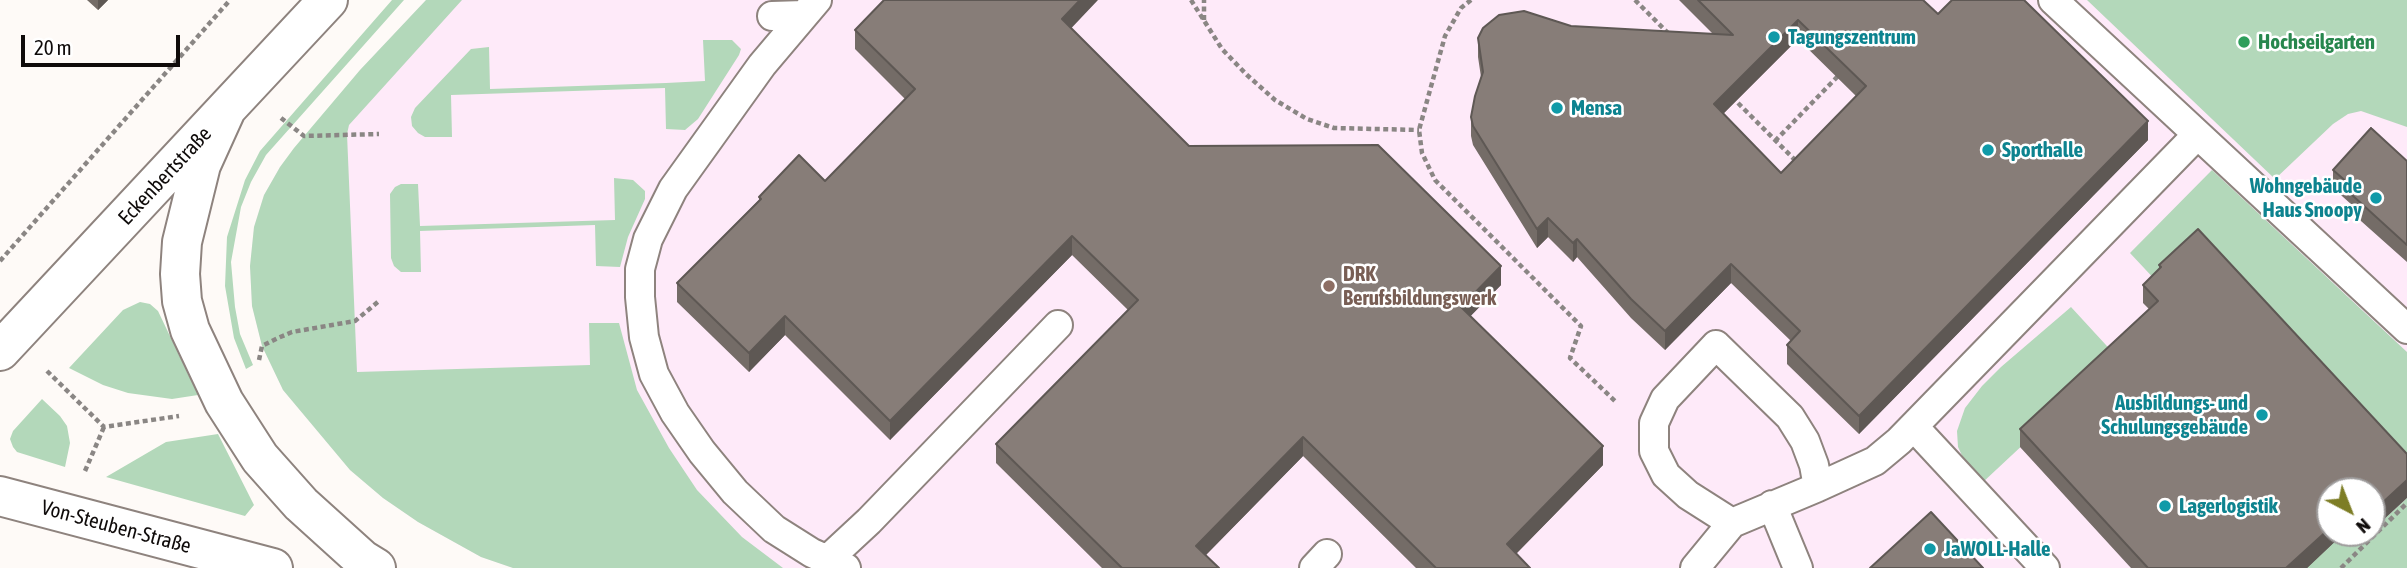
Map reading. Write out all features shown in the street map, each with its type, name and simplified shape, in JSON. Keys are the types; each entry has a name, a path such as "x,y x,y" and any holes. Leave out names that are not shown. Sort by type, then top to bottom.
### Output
{"street":[{"name":"Eckenbertstraße","path":"8,342 328,0"},
{"path":"225,112 201,165 182,242 182,301 190,330 224,402 260,458 301,504 363,560 376,568"},
{"name":"Von-Steuben-Straße","path":"0,496 273,568"}],"lane":[{"path":"2053,0 2407,329"},
{"path":"772,16 811,7"},
{"path":"811,7 685,156 673,189 648,239 629,296 654,374 675,413 702,452 735,492 774,528 812,554 836,564 869,521 1058,325"},
{"path":"1695,568 1732,523 1875,461 1914,427 2197,135"},
{"path":"1732,523 1688,495 1666,475 1654,451 1654,424 1665,398 1716,345 1790,418 1805,441 1814,465 1818,487"},
{"path":"1914,427 2045,568"},
{"path":"1772,505 1798,568"}],"path":[{"path":"0,261 230,0"},
{"path":"1191,0 1222,50 1275,100 1307,119 1334,128 1419,130"},
{"path":"1204,0 1204,22"},
{"path":"1471,0 1461,8 1445,36 1419,130 1422,153 1435,180 1581,326 1570,358 1654,439"},
{"path":"1635,0 1672,37"},
{"path":"1775,141 1843,70"},
{"path":"1728,94 1803,167"},
{"path":"284,120 304,136 379,134"},
{"path":"8,342 104,427 204,413 266,380 259,360 262,346 292,332 355,321 379,301"},
{"path":"2341,568 2407,503"}],"shaded area":[{"name":"DRK Berufsbildungswerk","path":"426,0 2407,0 2407,568 513,568 481,557 418,522 383,498 350,470 283,390 262,346 252,306 250,266 254,227 264,195 280,167 360,70"}],"green space":[{"path":"392,0 404,0 266,155 241,207 231,262 240,334 253,365 246,369 234,338 225,286 227,237 245,180 260,151"},
{"path":"426,0 462,0 349,125 347,134 357,372 590,365 589,323 619,323 637,390 669,448 697,490 742,537 783,568 513,568 481,557 418,522 383,498 350,470 283,390 262,346 252,306 250,266 254,227 264,195 294,148 360,70"},
{"path":"2087,0 2407,0 2407,127 2361,111 2348,114 2333,124 2275,179"},
{"path":"703,40 732,40 741,49 698,119 685,130 666,129 665,88 451,95 452,137 425,137 412,126 411,117 415,108 471,49 489,47 490,89 666,83 705,81"},
{"path":"2212,170 2407,352 2407,472 2159,284 2130,253"},
{"path":"614,178 633,180 645,191 645,199 628,237 620,267 596,266 595,225 420,231 421,272 401,272 394,266 391,258 390,194 401,184 418,184 420,226 615,220"},
{"path":"140,302 150,304 158,311 198,395 172,399 128,393 103,385 69,368 123,310"},
{"path":"2071,307 2117,357 1982,483 1968,468 1958,447 1957,431 1965,408 2001,367"},
{"path":"42,399 67,426 70,443 65,467 17,452 10,439 13,431"},
{"path":"218,434 254,505 245,516 106,477 166,442"},
{"path":"2407,498 2407,568 2306,568 2329,547 2386,547 2386,517"}],"building":[{"path":"884,0 1080,0 1062,19 1189,146 1378,145 1501,266 1461,307 1603,446 1507,544 1530,568 1436,568 1303,437 1196,546 1219,568 1122,568 996,444 1138,300 1072,236 890,421 785,316 749,353 677,283 761,199 759,197 799,155 825,181 915,89 855,30"},
{"path":"1698,0 1923,0 1938,14 1952,0 2024,0 2148,121 1859,416 1787,345 1800,331 1731,264 1665,331 1631,299 1577,239 1573,243 1548,218 1537,229 1473,126 1471,117 1483,72 1478,38 1483,28 1499,15 1524,11 1571,26 1733,35","holes":["1798,20 1866,86 1781,173 1714,104"]},
{"name":"Wohngebäude Haus Snoopy","path":"2371,128 2407,161 2407,245 2352,195 2356,190 2333,170"},
{"path":"2198,229 2407,454 2407,480 2386,499 2386,477 2316,477 2316,541 2286,568 2148,568 2020,429 2158,301 2143,285 2161,267 2159,265"},
{"path":"1931,512 1983,568 1870,568"}],"place":[{"name":"Tagungszentrum","path":"1774,37"},
{"name":"Hochseilgarten","path":"2244,42"},
{"name":"Mensa","path":"1557,108"},
{"name":"Sporthalle","path":"1988,150"},
{"name":"Wohngebäude Haus Snoopy","path":"2376,198"},
{"name":"DRK Berufsbildungswerk","path":"1329,286"},
{"name":"Ausbildungs- und Schulungsgebäude","path":"2262,415"},
{"name":"Lagerlogistik","path":"2165,506"},
{"name":"JaWOLL-Halle","path":"1930,549"}]}
